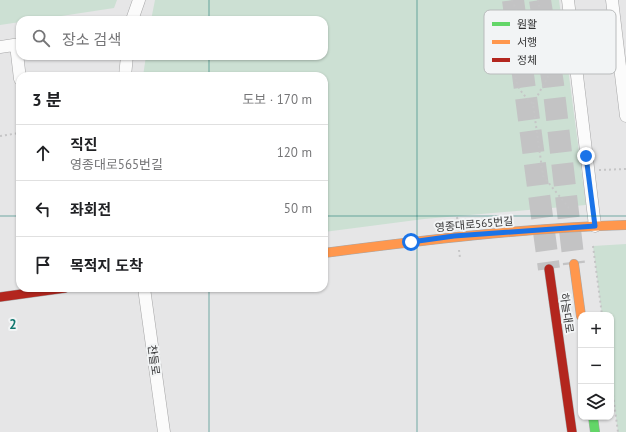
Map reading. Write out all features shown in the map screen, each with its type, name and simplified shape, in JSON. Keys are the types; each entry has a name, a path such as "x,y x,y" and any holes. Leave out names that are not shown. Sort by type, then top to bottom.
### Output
{"main road":[{"name":"영종대로565번길","path":"328,252 454,236 626,225"},
{"name":"하늘대로","path":"574,264 580,312"},
{"name":"하늘대로","path":"549,269 572,432"},
{"path":"0,298 39,292"},
{"path":"593,420 595,432"}],"street":[{"path":"133,16 139,0"},
{"path":"568,0 569,10"},
{"path":"612,0 613,10"},
{"path":"616,33 626,116"},
{"path":"0,47 16,44"},
{"path":"19,60 20,72"},
{"path":"125,72 127,60"},
{"path":"577,74 595,226"},
{"name":"찬들로","path":"145,292 164,432"}],"path":[{"path":"512,0 517,10"},
{"path":"538,0 540,10"},
{"path":"516,74 516,82 525,97 534,104 543,176 569,208"},
{"path":"0,136 16,133"},
{"path":"588,170 626,169"},
{"path":"457,217 458,224"},
{"path":"593,246 602,312"},
{"path":"459,249 460,258"},
{"path":"612,384 618,432"}],"green space":[{"path":"0,0 117,0 114,8 61,16 16,16 16,23 0,25"},
{"path":"155,0 559,0 560,10 484,10 484,74 569,74 586,205 424,219 328,231 328,72 144,72 145,60 328,60 328,16 152,16"},
{"path":"626,244 626,432 618,432 614,402 614,312 602,312 593,246"}],"tunnel":[{"path":"513,0 514,10"},
{"path":"540,0 542,10"},
{"path":"523,74 549,269"},
{"path":"551,74 574,264"}],"traffic: fast":[{"path":"593,420 595,432"}],"traffic: slow":[{"path":"328,253 475,235 626,225"},
{"path":"574,264 580,312"}],"traffic: jam":[{"path":"549,269 572,432"},
{"path":"0,297 36,292"}],"route":[{"path":"411,242 454,236 595,226 586,156"}]}
